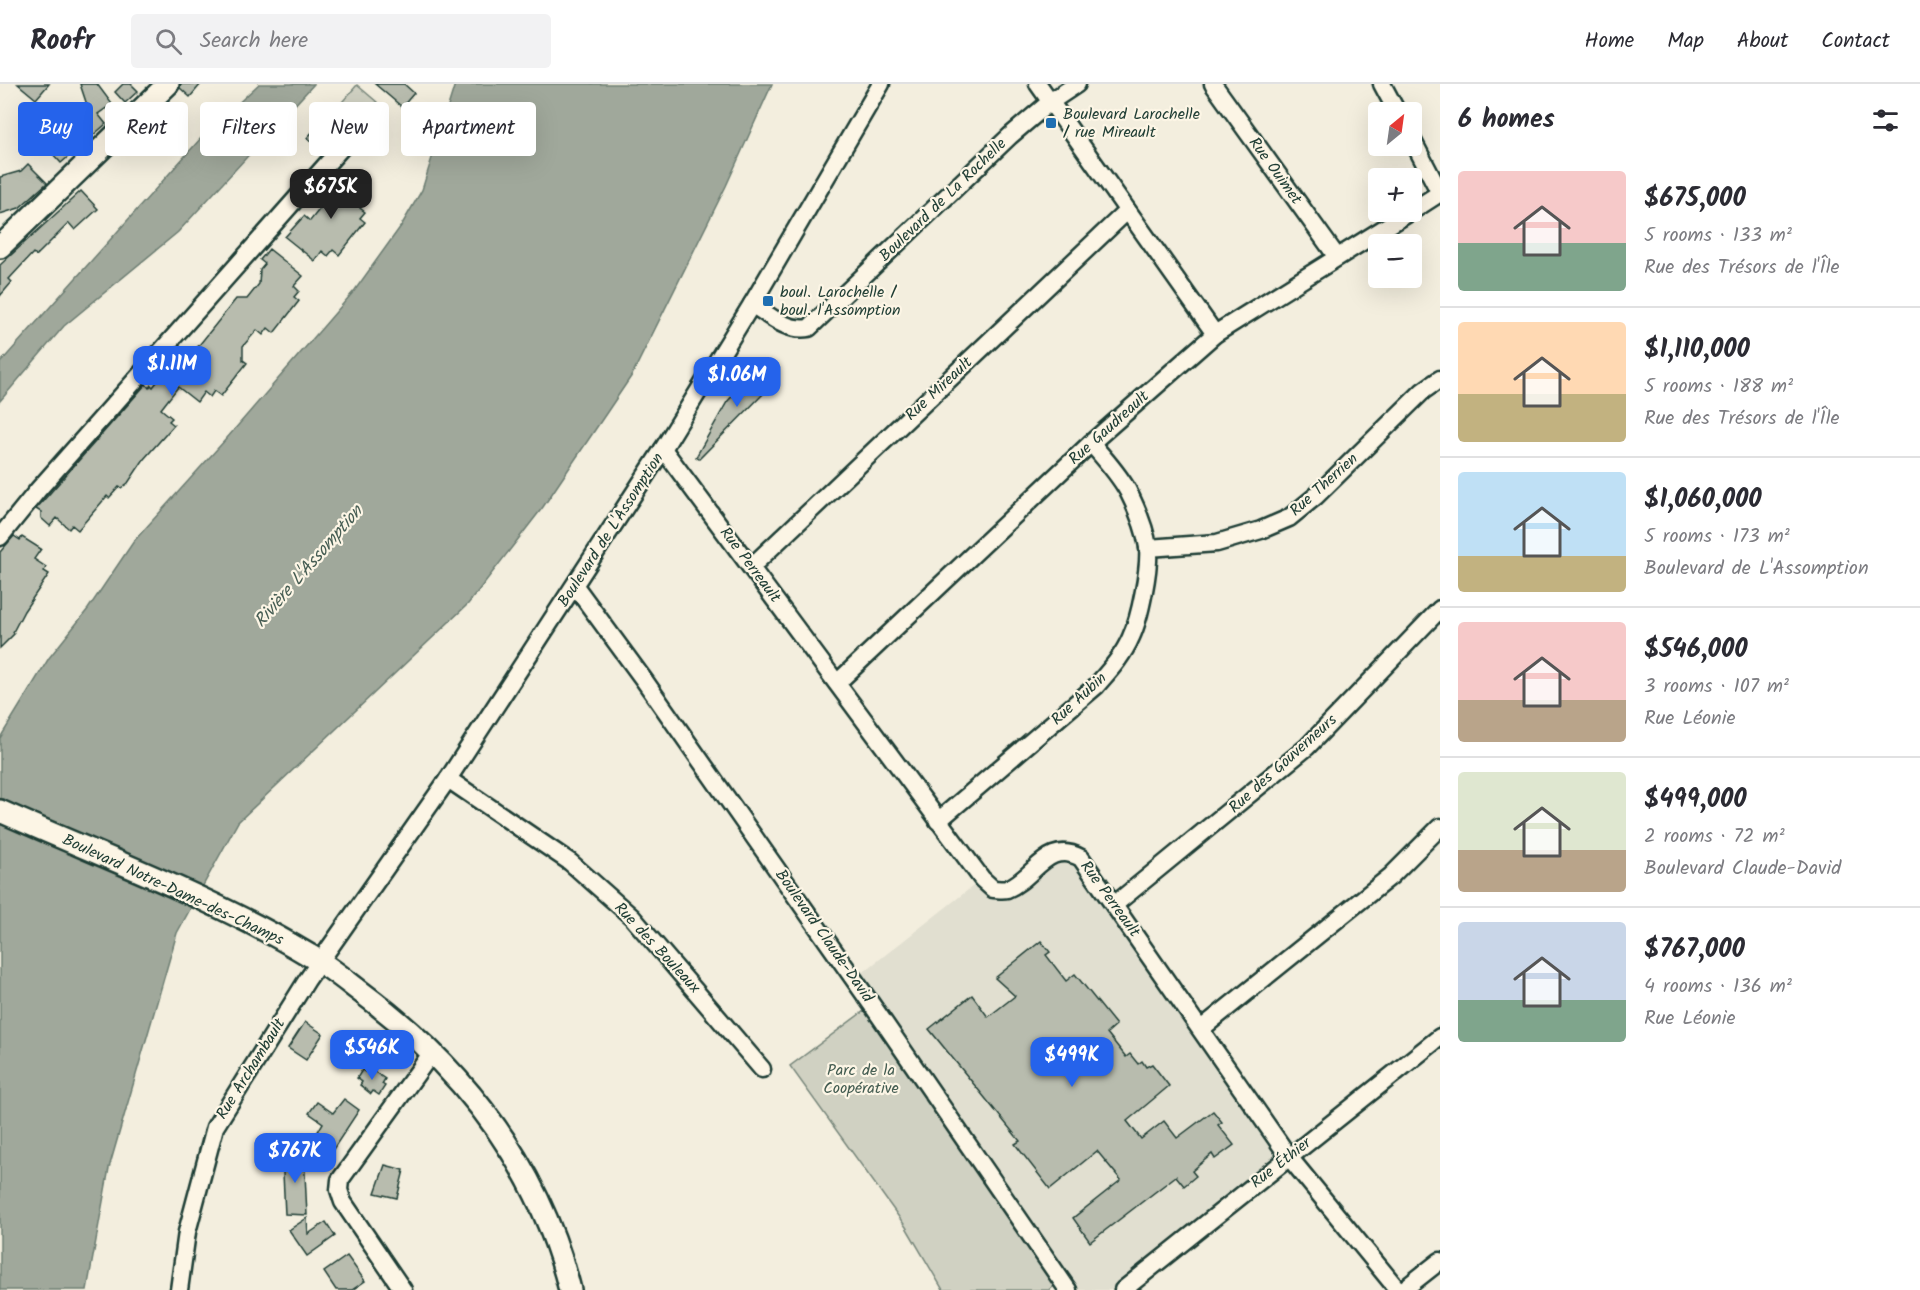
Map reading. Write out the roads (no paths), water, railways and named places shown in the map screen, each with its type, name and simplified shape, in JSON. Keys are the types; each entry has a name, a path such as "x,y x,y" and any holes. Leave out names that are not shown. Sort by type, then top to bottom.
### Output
{"main road":[{"path":"0,247 168,84"},
{"name":"Boulevard Notre-Dame-des-Champs","path":"0,811 222,909 320,962 400,1021 433,1051 465,1086 506,1142 532,1187 554,1238 570,1290"}],"street":[{"name":"Boulevard de L'Assomption","path":"320,962 448,779 663,449 752,304 881,84"},
{"path":"1038,84 1215,334"},
{"name":"Boulevard de La Rochelle","path":"752,304 784,325 797,330 809,328 1050,102 1077,84"},
{"name":"Rue Ouimet","path":"1213,84 1337,257"},
{"path":"1382,84 1392,102"},
{"path":"0,537 44,483 334,156"},
{"path":"1421,156 1440,193"},
{"name":"Rue Gaudreault","path":"1422,204 1440,193"},
{"name":"Rue Mireault","path":"751,567 1126,211"},
{"name":"Rue Gaudreault","path":"837,683 1091,443 1215,334 1393,222"},
{"name":"Rue Therrien","path":"1148,548 1217,543 1261,530 1289,518 1316,496 1423,391 1440,379"},
{"name":"Rue Aubin","path":"938,821 1087,694 1116,663 1131,638 1139,611 1148,548 1140,519 1128,490 1117,473 1091,443"},
{"name":"Rue Perreault","path":"663,449 982,879 993,889 1007,889 1055,853 1070,851 1081,858 1289,1157 1401,1290"},
{"name":"Boulevard Claude-David","path":"575,586 644,680 852,976 1068,1290"},
{"name":"Rue des Gouverneurs","path":"1114,905 1307,747 1440,609"},
{"name":"Rue des Bouleaux","path":"448,779 570,862 632,917 762,1069"},
{"path":"1201,1029 1391,876 1440,827"},
{"name":"Rue Archambault","path":"179,1290 187,1232 215,1127 320,962"},
{"name":"Rue Éthier","path":"1123,1290 1440,1037"},
{"path":"403,1290 343,1202 339,1190 340,1180 433,1051"},
{"path":"1401,1290 1440,1261"}],"water":[{"path":"259,84 314,84 297,102 240,102"},
{"name":"Rivière L'Assomption","path":"455,84 772,84 726,186 632,375 543,507 468,604 238,822 177,933 109,1168 87,1290 0,1290 0,738 49,658 88,609 134,541 355,290 401,226 422,190 433,156 536,156 536,102 449,102"},
{"path":"200,139 200,156 248,156 178,232 64,326 0,401 0,363 185,156 188,156 188,153"}],"place":[{"name":"Boulevard Larochelle / rue Mireault","path":"1051,123"},
{"name":"boul. Larochelle / boul. l'Assomption","path":"768,301"}],"park label":[{"name":"Parc de la Coopérative","path":"861,1079"}]}
